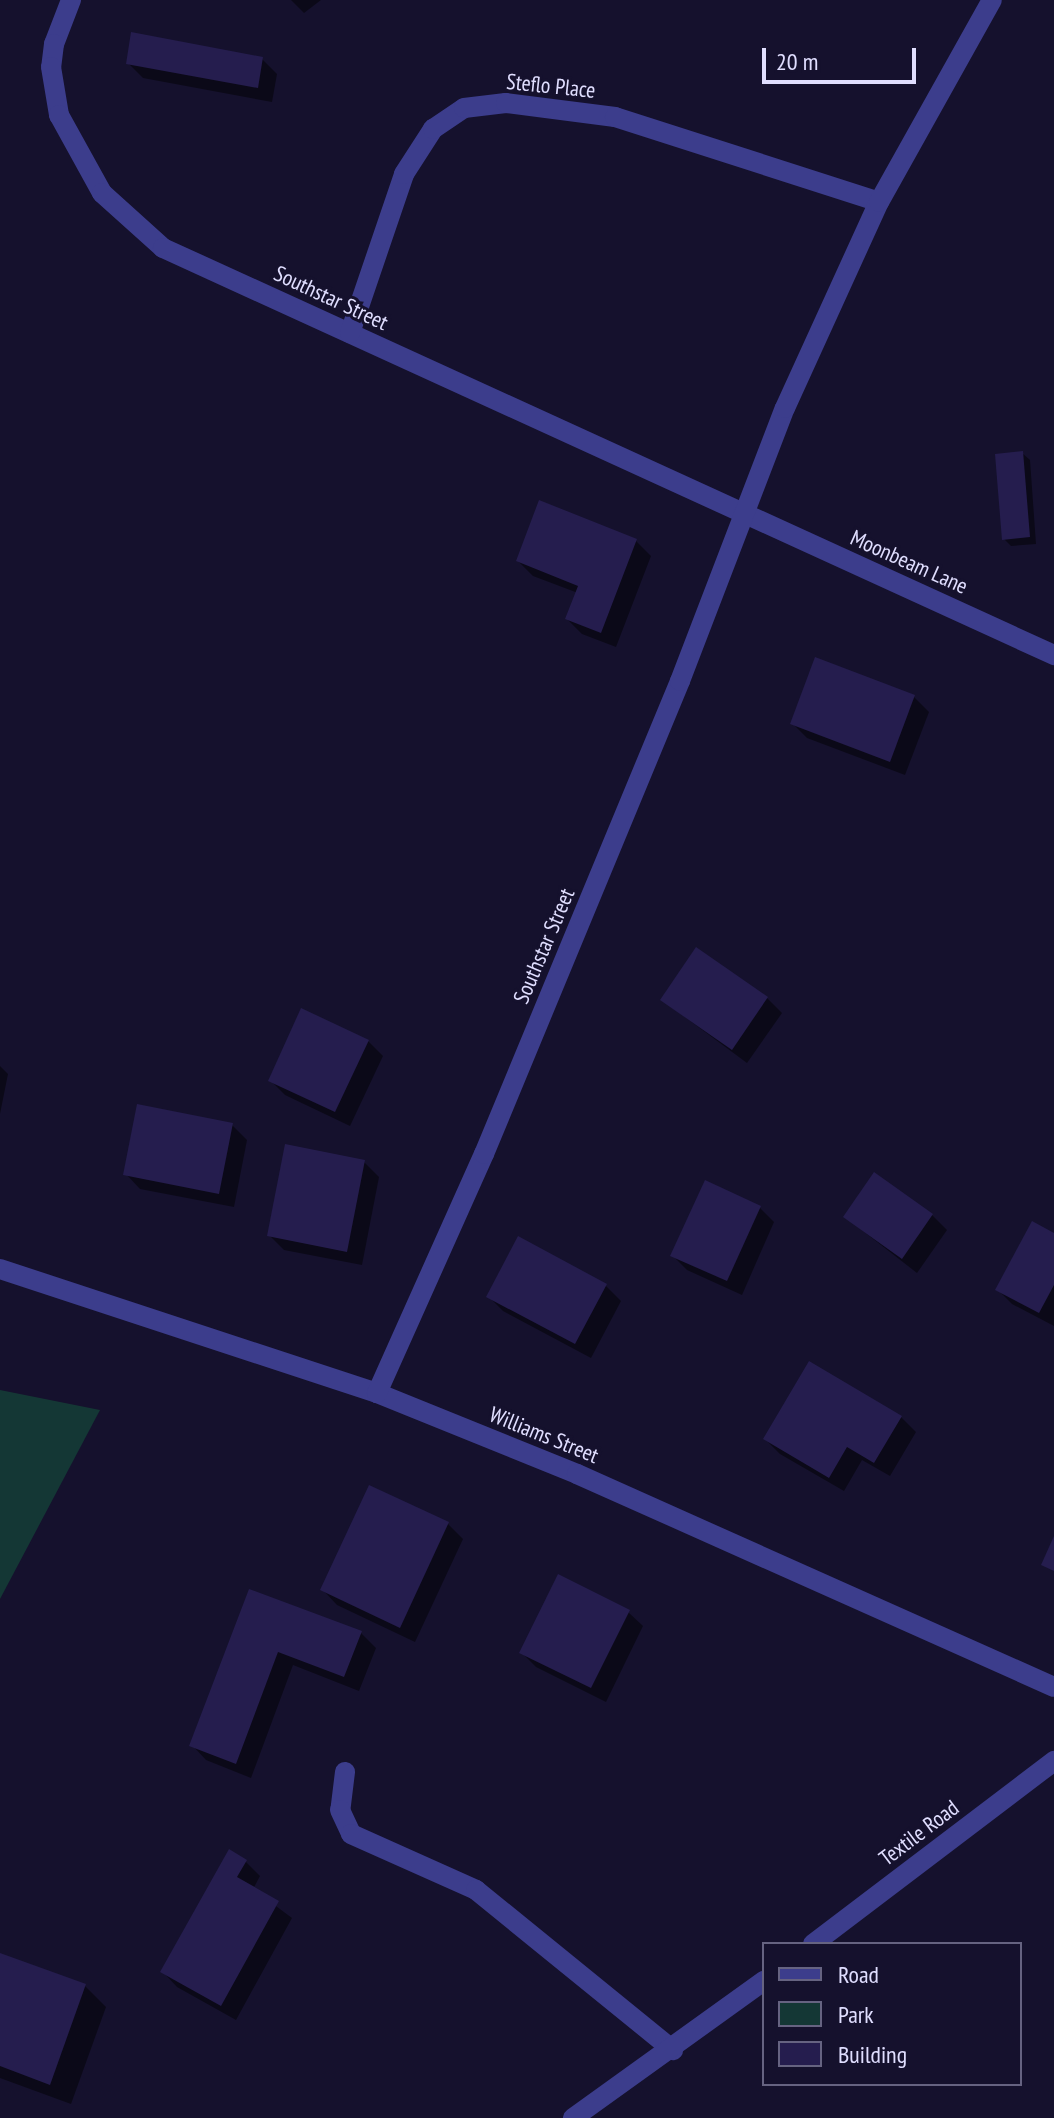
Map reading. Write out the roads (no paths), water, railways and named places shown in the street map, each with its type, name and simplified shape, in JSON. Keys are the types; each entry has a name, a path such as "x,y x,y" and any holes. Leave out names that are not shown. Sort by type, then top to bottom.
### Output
{"street":[{"name":"Southstar Street","path":"71,0 51,67 59,115 102,193 163,248 745,514"},
{"name":"Southstar Street","path":"377,1393 484,1154 745,514 785,408 879,202 992,0"},
{"name":"Steflo Place","path":"350,333 404,174 433,129 464,108 506,103 615,117 879,202"},
{"name":"Moonbeam Lane","path":"745,514 1054,655"},
{"name":"Williams Street","path":"0,1269 377,1393 577,1474 1054,1687"},
{"name":"Textile Road","path":"816,1942 1054,1761"},
{"path":"345,1772 340,1810 351,1834 476,1890 673,2050"},
{"path":"573,2118 673,2050 762,1983"}]}
